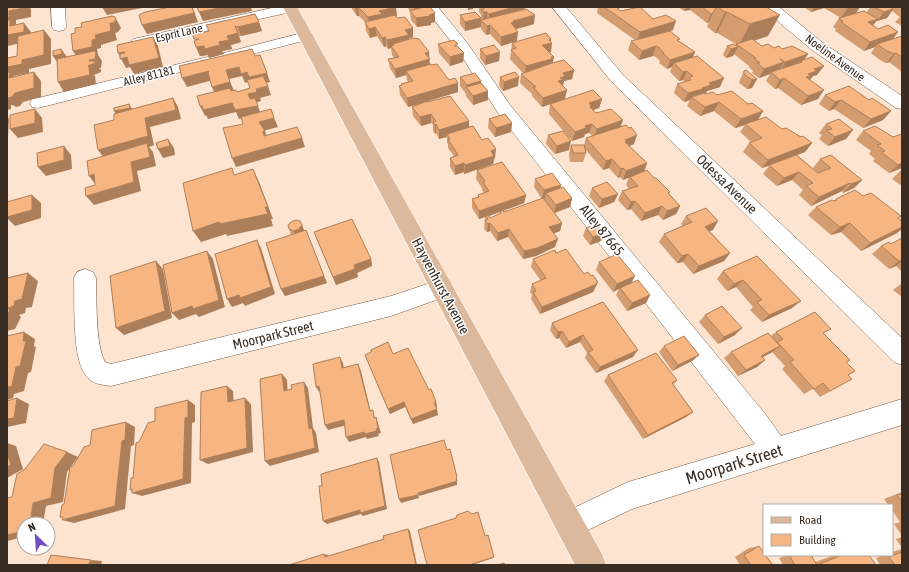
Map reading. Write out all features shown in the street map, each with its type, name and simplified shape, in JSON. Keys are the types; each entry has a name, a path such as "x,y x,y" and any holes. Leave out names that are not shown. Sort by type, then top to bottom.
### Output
{"main road":[{"name":"Hayvenhurst Avenue","path":"291,8 591,565"}],"street":[{"path":"58,7 58,27"},
{"name":"Alley 87665","path":"431,7 463,47 504,109 752,418 776,451"},
{"name":"Odessa Avenue","path":"559,7 617,78 902,354"},
{"name":"Noeline Avenue","path":"771,7 787,22 825,52 902,104"},
{"name":"Esprit Lane","path":"138,42 291,8"},
{"name":"Alley 81181","path":"38,103 223,58 306,36"},
{"name":"Moorpark Street","path":"85,278 88,341 91,360 95,370 102,374 111,375 391,306 442,288"},
{"name":"Moorpark Street","path":"569,525 628,496 902,412"}],"building":[{"path":"7,7 24,8 9,11 9,17 7,18"},
{"path":"170,7 192,7 194,13 142,25 139,15 145,12"},
{"path":"197,7 224,7 199,12"},
{"path":"358,7 396,7 379,11 382,14 368,17"},
{"path":"430,7 435,13 429,15 431,16 416,18 410,11"},
{"path":"483,7 515,7 489,14 481,10 484,9"},
{"path":"604,7 620,7 617,8 620,11 640,7 653,19 666,15 676,21 640,32"},
{"path":"702,7 716,7 711,14"},
{"path":"718,7 766,7 780,15 750,24"},
{"path":"874,7 890,7 893,9 884,12"},
{"path":"526,9 535,15 513,21 514,22 511,23 518,32 501,37 490,25 487,26 481,20"},
{"path":"864,11 878,19 868,22 878,29 888,25 898,32 870,42 841,22 843,21 839,18"},
{"path":"475,12 481,18 465,22 460,15"},
{"path":"255,14 259,22 238,27 235,26 238,33 227,36 229,40 219,42 220,45 205,49 204,46 196,47 194,41 199,39 194,39 193,35 209,31 206,25"},
{"path":"395,15 397,18 405,17 413,28 405,30 409,35 387,40 385,37 382,38 375,27 369,29 365,22"},
{"path":"112,16 116,19 113,23 110,23 111,31 95,35 96,39 92,40 92,47 73,51 71,34 75,33 75,28 82,27 81,23"},
{"path":"7,20 10,20 10,26 24,23 24,32 7,35"},
{"path":"44,30 44,55 22,60 22,64 7,67 7,58 17,56 18,36"},
{"path":"670,31 680,39 677,40 695,52 670,60 660,48 656,46 642,51 631,41"},
{"path":"546,33 551,39 549,40 552,43 542,45 554,57 551,57 552,59 526,66 511,50 516,48 512,43"},
{"path":"902,36 902,57 896,53 894,54 887,51 877,44"},
{"path":"153,37 159,58 129,65 127,57 120,59 120,54 125,52 118,53 117,45"},
{"path":"413,38 419,39 429,52 425,53 430,59 395,69 388,59 399,57 391,46"},
{"path":"752,39 762,46 768,44 774,48 779,46 782,49 792,46 808,54 785,62 780,59 784,62 764,69 757,63 760,63 754,58 756,58 736,44"},
{"path":"454,40 458,44 454,46 457,46 464,53 450,57 438,44"},
{"path":"734,44 738,47 731,49 727,46"},
{"path":"494,45 500,52 486,56 480,49"},
{"path":"61,49 62,54 53,56 53,51"},
{"path":"252,49 255,56 260,55 267,73 249,77 247,72 241,74 239,67 226,70 230,82 212,87 208,73 209,71 182,78 179,66"},
{"path":"94,51 96,52 95,59 89,61 95,61 95,63 88,66 90,75 58,82 57,59"},
{"path":"697,56 724,78 709,83 711,85 702,88 703,89 688,93 677,84 691,80 689,78 693,76 687,71 683,72 674,63"},
{"path":"812,57 824,66 814,69 817,71 808,74 810,76 806,77 824,90 808,96 784,78 780,80 771,72 802,62 800,61"},
{"path":"564,60 574,70 563,73 565,76 560,78 563,80 558,81 567,90 543,98 533,87 536,87 521,74 552,63"},
{"path":"431,64 437,64 449,80 455,78 458,83 407,98 399,86 402,85 401,84 413,81 406,71"},
{"path":"746,70 757,79 752,80 744,74 744,71"},
{"path":"10,72 9,78 34,72 34,88 15,93 12,97 8,98 7,73"},
{"path":"515,72 519,77 504,82 500,77"},
{"path":"475,73 481,81 467,85 460,77"},
{"path":"263,76 268,86 256,89 257,92 248,94 250,99 255,98 258,106 235,110 232,103 203,110 202,106 200,106 197,96 230,88 231,91 236,90 237,92 250,88 247,80"},
{"path":"481,83 488,91 473,96 466,87"},
{"path":"849,86 869,100 872,98 891,111 871,119 841,100 835,102 825,95"},
{"path":"593,90 602,99 589,103 591,106 590,107 596,113 611,109 623,120 597,129 592,124 575,132 550,104"},
{"path":"732,91 748,104 752,103 763,111 741,119 719,102 705,107 691,97 704,93 706,94 713,92 717,95"},
{"path":"450,96 469,121 439,130 433,122 436,121 431,114 420,117 412,107 427,101"},
{"path":"173,98 176,110 145,118 148,136 98,150 94,125 114,120 114,114"},
{"path":"129,104 130,108 114,111 114,108"},
{"path":"35,109 35,123 10,129 10,115"},
{"path":"271,109 274,118 259,122 265,131 263,131 264,136 297,127 302,138 232,158 223,128 243,124 241,117"},
{"path":"505,114 512,123 496,128 489,119"},
{"path":"766,117 782,129 786,128 801,137 803,136 812,143 768,160 749,143 762,138 745,124"},
{"path":"839,119 853,130 835,137 826,130 832,129 826,124"},
{"path":"626,125 629,128 631,127 637,135 625,140 627,142 625,142 647,163 626,171 623,168 621,169 612,159 606,161 586,138"},
{"path":"473,126 482,140 488,138 496,149 491,151 494,156 465,165 464,163 455,166 450,158 458,155 448,139 450,139 447,134"},
{"path":"875,126 893,137 902,134 902,163 898,165 881,152 885,151 877,145 881,144 863,131"},
{"path":"563,131 571,141 557,146 548,135"},
{"path":"168,139 170,146 158,149 156,143"},
{"path":"147,143 150,157 131,162 134,182 86,196 85,188 95,185 94,174 89,176 87,161"},
{"path":"571,145 584,145 586,153 573,153"},
{"path":"64,146 64,160 38,167 37,153"},
{"path":"796,155 818,173 831,168 820,159 831,155 862,180 851,184 850,183 819,197 806,186 813,183 799,172 784,178 769,165"},
{"path":"502,162 526,195 479,211 472,199 489,191 483,182 485,181 477,170"},
{"path":"232,168 234,175 253,169 268,207 265,207 268,214 220,224 219,222 193,231 183,183"},
{"path":"647,170 670,192 668,193 680,206 667,211 662,206 645,213 635,201 631,202 622,191 638,186 630,177"},
{"path":"552,173 561,185 544,190 535,179"},
{"path":"607,182 618,194 602,199 592,188"},
{"path":"563,187 572,198 556,205 546,193"},
{"path":"855,190 863,196 871,193 901,216 898,218 902,221 902,227 870,243 850,223 840,227 816,207 832,200 837,200 836,199"},
{"path":"32,195 32,210 7,217 7,202"},
{"path":"543,198 562,223 549,227 558,239 537,248 524,251 509,229 498,233 490,223 488,224 485,221 488,219 486,216 488,215 490,218 501,213 500,212 503,210 504,212"},
{"path":"706,208 718,221 705,227 730,253 699,266 688,254 682,256 664,234 692,222 686,216"},
{"path":"352,219 371,259 354,265 355,269 333,277 314,232"},
{"path":"296,220 300,221 302,225 299,229 294,231 289,229 288,225"},
{"path":"596,224 604,233 593,237 586,228"},
{"path":"306,230 324,276 281,289 266,243"},
{"path":"902,238 902,260 899,261 881,246 889,242 891,244"},
{"path":"257,240 271,287 240,298 239,295 227,299 215,254"},
{"path":"566,249 584,274 588,272 591,276 593,275 598,282 596,283 597,284 542,307 533,292 536,291 532,284 546,278 533,259 555,250 556,253"},
{"path":"207,251 219,300 193,309 192,306 172,313 163,265"},
{"path":"617,254 635,276 617,284 599,262"},
{"path":"757,256 801,301 769,315 757,302 762,300 743,280 734,284 723,271"},
{"path":"156,261 165,311 116,328 110,276"},
{"path":"28,273 22,299 15,301 14,306 8,308 10,310 7,316 7,278"},
{"path":"638,280 650,295 632,303 620,288"},
{"path":"603,302 638,350 600,367 588,352 593,350 583,335 569,342 562,331 558,332 552,323"},
{"path":"722,306 742,328 724,337 705,315"},
{"path":"815,312 831,329 823,333 850,360 846,362 855,371 848,375 852,379 830,391 823,383 814,389 790,362 794,360 777,342 783,339 776,332"},
{"path":"24,332 23,341 26,341 20,366 16,367 12,386 7,387 7,336"},
{"path":"768,333 780,346 761,356 765,360 746,370 731,352"},
{"path":"684,336 699,355 678,365 664,346"},
{"path":"388,342 393,354 408,348 429,390 431,389 437,409 411,419 404,402 388,409 365,355 371,352 371,350"},
{"path":"656,353 677,380 672,383 693,412 648,435 608,375"},
{"path":"340,357 342,368 358,364 370,411 373,410 374,418 376,417 378,428 376,429 377,431 365,434 364,432 346,437 344,420 325,425 319,386 316,387 313,364"},
{"path":"282,374 284,391 292,389 291,385 304,382 309,429 312,428 315,448 265,461 260,379"},
{"path":"227,386 228,402 245,398 247,448 200,460 201,392"},
{"path":"17,398 14,418 7,419 7,401"},
{"path":"188,400 188,417 185,418 183,479 132,493 132,489 130,490 131,478 133,478 136,443 139,442 148,423 155,421 155,408"},
{"path":"126,422 125,440 122,441 115,506 62,520 63,517 60,517 62,505 64,504 70,467 73,466 84,447 90,445 92,430"},
{"path":"444,440 447,450 450,449 457,481 418,493 418,495 399,499 390,455"},
{"path":"44,444 67,452 55,468 51,498 33,503 31,516 16,516 16,533 7,535 7,498 12,497 17,474 25,469"},
{"path":"7,453 11,465 7,467"},
{"path":"377,458 385,506 360,513 360,510 323,521 319,486 322,486 321,474"},
{"path":"902,494 902,502 897,495"},
{"path":"468,511 472,514 478,512 485,536 488,535 494,557 469,565 427,565 418,530 456,518 457,515"},
{"path":"408,529 416,565 289,565 324,554 325,557 384,539 383,536"},
{"path":"759,546 763,552 763,556 766,556 773,565 749,565 750,564 744,555"},
{"path":"902,552 902,565 895,565 889,557"},
{"path":"51,556 91,560 88,565 47,565"},
{"path":"812,556 817,565 795,565 790,557"},
{"path":"840,556 870,556 876,565 817,565"}]}
